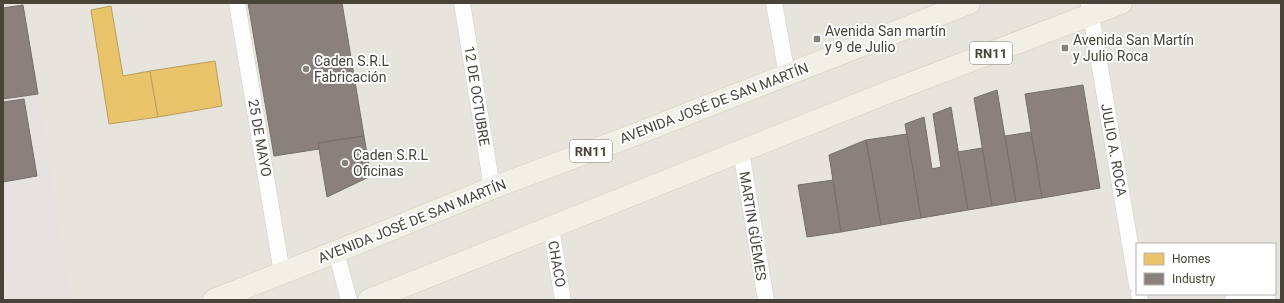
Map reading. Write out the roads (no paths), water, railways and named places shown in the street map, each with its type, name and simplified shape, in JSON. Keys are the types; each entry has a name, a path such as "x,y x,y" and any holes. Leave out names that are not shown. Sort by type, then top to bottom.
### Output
{"main road":[{"name":"AVENIDA JOSÉ DE SAN MARTÍN","path":"214,300 492,188 639,133 970,3"},
{"name":"RN11","path":"369,300 891,91 1090,9 1121,3"}],"street":[{"name":"25 DE MAYO","path":"237,3 282,273"},
{"name":"12 DE OCTUBRE","path":"462,3 492,188"},
{"path":"774,3 787,75"},
{"name":"JULIO A. ROCA","path":"1090,9 1136,279"},
{"name":"MARTIN GÜEMES","path":"741,151 766,300"},
{"name":"CHACO","path":"551,228 563,300"},
{"path":"336,252 349,300"},
{"path":"1232,300 1262,295"}],"place":[{"name":"Avenida San martín y 9 de Julio","path":"817,39"},
{"name":"Avenida San Martín y Julio Roca","path":"1065,48"},
{"name":"Caden S.R.L Fabricación","path":"306,69"},
{"name":"Caden S.R.L Oficinas","path":"345,163"}]}
